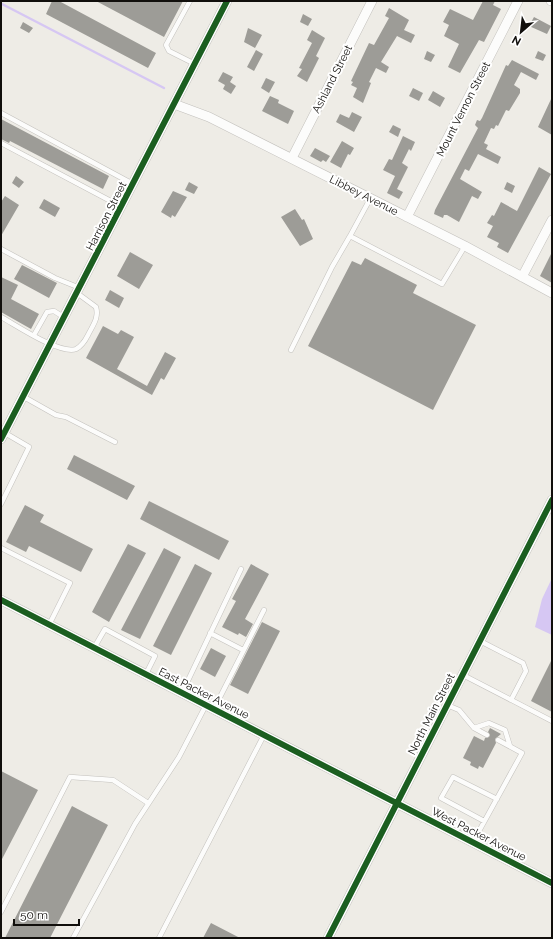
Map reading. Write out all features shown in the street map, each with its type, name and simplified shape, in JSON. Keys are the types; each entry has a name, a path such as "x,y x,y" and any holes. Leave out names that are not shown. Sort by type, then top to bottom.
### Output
{"street":[{"name":"Harrison Street","path":"3,436 227,1"},
{"name":"Ashland Street","path":"292,158 372,1"},
{"name":"Mount Vernon Street","path":"407,218 518,1"},
{"name":"Libbey Avenue","path":"174,104 209,117 292,158 407,218 465,246 552,293"},
{"path":"522,276 551,225"},
{"name":"North Main Street","path":"328,938 552,500"},
{"name":"East Packer Avenue","path":"1,600 397,803"},
{"name":"West Packer Avenue","path":"397,803 552,883"}],"lane":[{"path":"190,1 166,45 169,51 195,64"},
{"path":"1,113 133,184"},
{"path":"1,143 122,207"},
{"path":"291,350 332,267 370,199"},
{"path":"350,236 442,284 465,246"},
{"path":"1,249 79,290 96,307 98,316 82,345 77,348 66,350 51,344 1,317"},
{"path":"34,335 47,312 54,311 64,318"},
{"path":"24,397 56,414 66,417 116,442"},
{"path":"1,504 29,447 3,436"},
{"path":"1,548 70,583 49,625"},
{"path":"182,693 241,569"},
{"path":"73,938 148,803 210,707 264,610"},
{"path":"94,648 104,629 156,656 146,674"},
{"path":"210,633 243,650"},
{"path":"480,641 523,663 526,670 511,700"},
{"path":"463,675 552,721"},
{"path":"447,705 459,710 474,728 487,734"},
{"path":"474,728 489,723 505,730 510,746"},
{"path":"159,938 264,735"},
{"path":"473,842 522,753 498,740"},
{"path":"1,912 70,777 113,780 148,803"},
{"path":"484,822 441,798 453,777 497,799"}],"shaded area":[{"path":"552,578 552,635 535,627 542,599"}],"building":[{"path":"52,1 59,1 156,53 148,68 46,14"},
{"path":"96,1 183,1 164,37"},
{"path":"483,1 495,1 493,5 501,9 484,42 479,40 460,73 448,67 459,44 444,36 449,25 443,22 450,9 473,20"},
{"path":"389,8 409,20 404,30 415,35 411,43 397,36 381,62 389,67 386,73 376,68 369,82 371,83 363,103 353,97 357,88 351,85 353,82 351,81 369,43 374,45 389,18 385,16"},
{"path":"303,14 312,19 308,26 300,22"},
{"path":"534,17 551,26 547,34 529,26"},
{"path":"23,22 33,28 29,33 20,28"},
{"path":"248,28 262,35 255,48 244,42"},
{"path":"312,30 325,38 316,56 319,58 307,82 297,76 302,69 299,68 312,43 307,40"},
{"path":"256,50 263,54 254,71 247,67"},
{"path":"427,51 435,55 431,62 424,59"},
{"path":"538,51 546,55 543,61 535,58"},
{"path":"512,60 539,74 536,80 521,72 514,85 520,89 520,93 509,111 506,110 498,126 496,125 494,129 491,128 484,143 488,145 486,149 501,157 498,164 478,154 469,171 465,169 460,179 482,192 478,199 472,196 459,222 447,215 444,215 443,218 434,214 478,128 475,125 477,120 480,121 482,118 506,65 508,66"},
{"path":"223,72 233,77 230,82 236,86 231,94 223,89 225,85 218,81"},
{"path":"266,78 275,82 269,93 261,88"},
{"path":"413,88 423,93 419,101 409,96"},
{"path":"433,91 445,98 440,107 428,100"},
{"path":"270,96 279,100 278,103 294,111 288,124 262,111"},
{"path":"552,97 552,135 538,127"},
{"path":"352,112 362,117 354,132 336,122 340,114 349,118"},
{"path":"1,119 109,176 103,189 10,141 9,143 1,139"},
{"path":"393,125 401,129 398,137 389,132"},
{"path":"403,136 415,142 411,151 409,149 402,163 408,167 397,189 403,192 399,199 387,193 395,176 383,170 389,159 392,160"},
{"path":"342,141 354,148 350,155 348,154 341,168 330,162"},
{"path":"315,148 330,156 326,162 323,160 321,162 310,156"},
{"path":"539,167 551,174 508,253 497,247 499,243 487,237 493,226 487,223 492,215 494,216 501,202 517,211"},
{"path":"16,176 24,182 19,188 12,183"},
{"path":"189,182 198,187 194,194 185,190"},
{"path":"507,182 515,186 512,193 504,189"},
{"path":"173,191 187,197 175,217 172,215 171,218 161,212"},
{"path":"5,196 19,205 1,236 1,202"},
{"path":"44,199 60,208 55,217 39,208"},
{"path":"295,209 302,220 304,219 313,239 300,246 281,217"},
{"path":"130,252 153,265 139,289 117,276"},
{"path":"552,252 552,283 540,276"},
{"path":"365,258 417,285 413,293 476,325 433,410 308,346 352,261 361,265"},
{"path":"22,265 57,283 49,298 14,279"},
{"path":"1,277 18,285 11,299 39,314 31,329 1,312"},
{"path":"110,290 124,298 119,308 105,300"},
{"path":"103,326 118,334 121,330 134,337 117,369 147,386 165,352 176,358 164,380 161,378 152,395 86,358"},
{"path":"74,455 135,486 127,500 67,469"},
{"path":"149,501 229,541 219,560 140,519"},
{"path":"25,505 44,515 40,522 93,549 81,572 29,546 26,552 6,542"},
{"path":"128,544 146,553 109,622 92,612"},
{"path":"164,548 181,557 140,639 121,630"},
{"path":"195,564 212,573 171,655 153,646"},
{"path":"251,564 269,574 245,619 253,624 246,637 239,633 238,635 222,627 236,601 232,599"},
{"path":"262,622 280,631 248,694 230,685"},
{"path":"211,648 226,656 215,677 200,669"},
{"path":"552,659 552,712 531,701"},
{"path":"490,728 501,734 495,739 496,743 483,768 479,766 478,769 470,765 471,762 463,758 474,736 484,741 485,738 490,736 488,732"},
{"path":"1,771 38,790 1,861"},
{"path":"72,806 108,825 50,938 5,938"},
{"path":"211,923 240,938 203,938"}],"waterway":[{"path":"2,4 164,88"}],"cycle path":[{"path":"1,439 227,1"},
{"path":"328,938 552,500"},
{"path":"1,600 552,883"}]}
